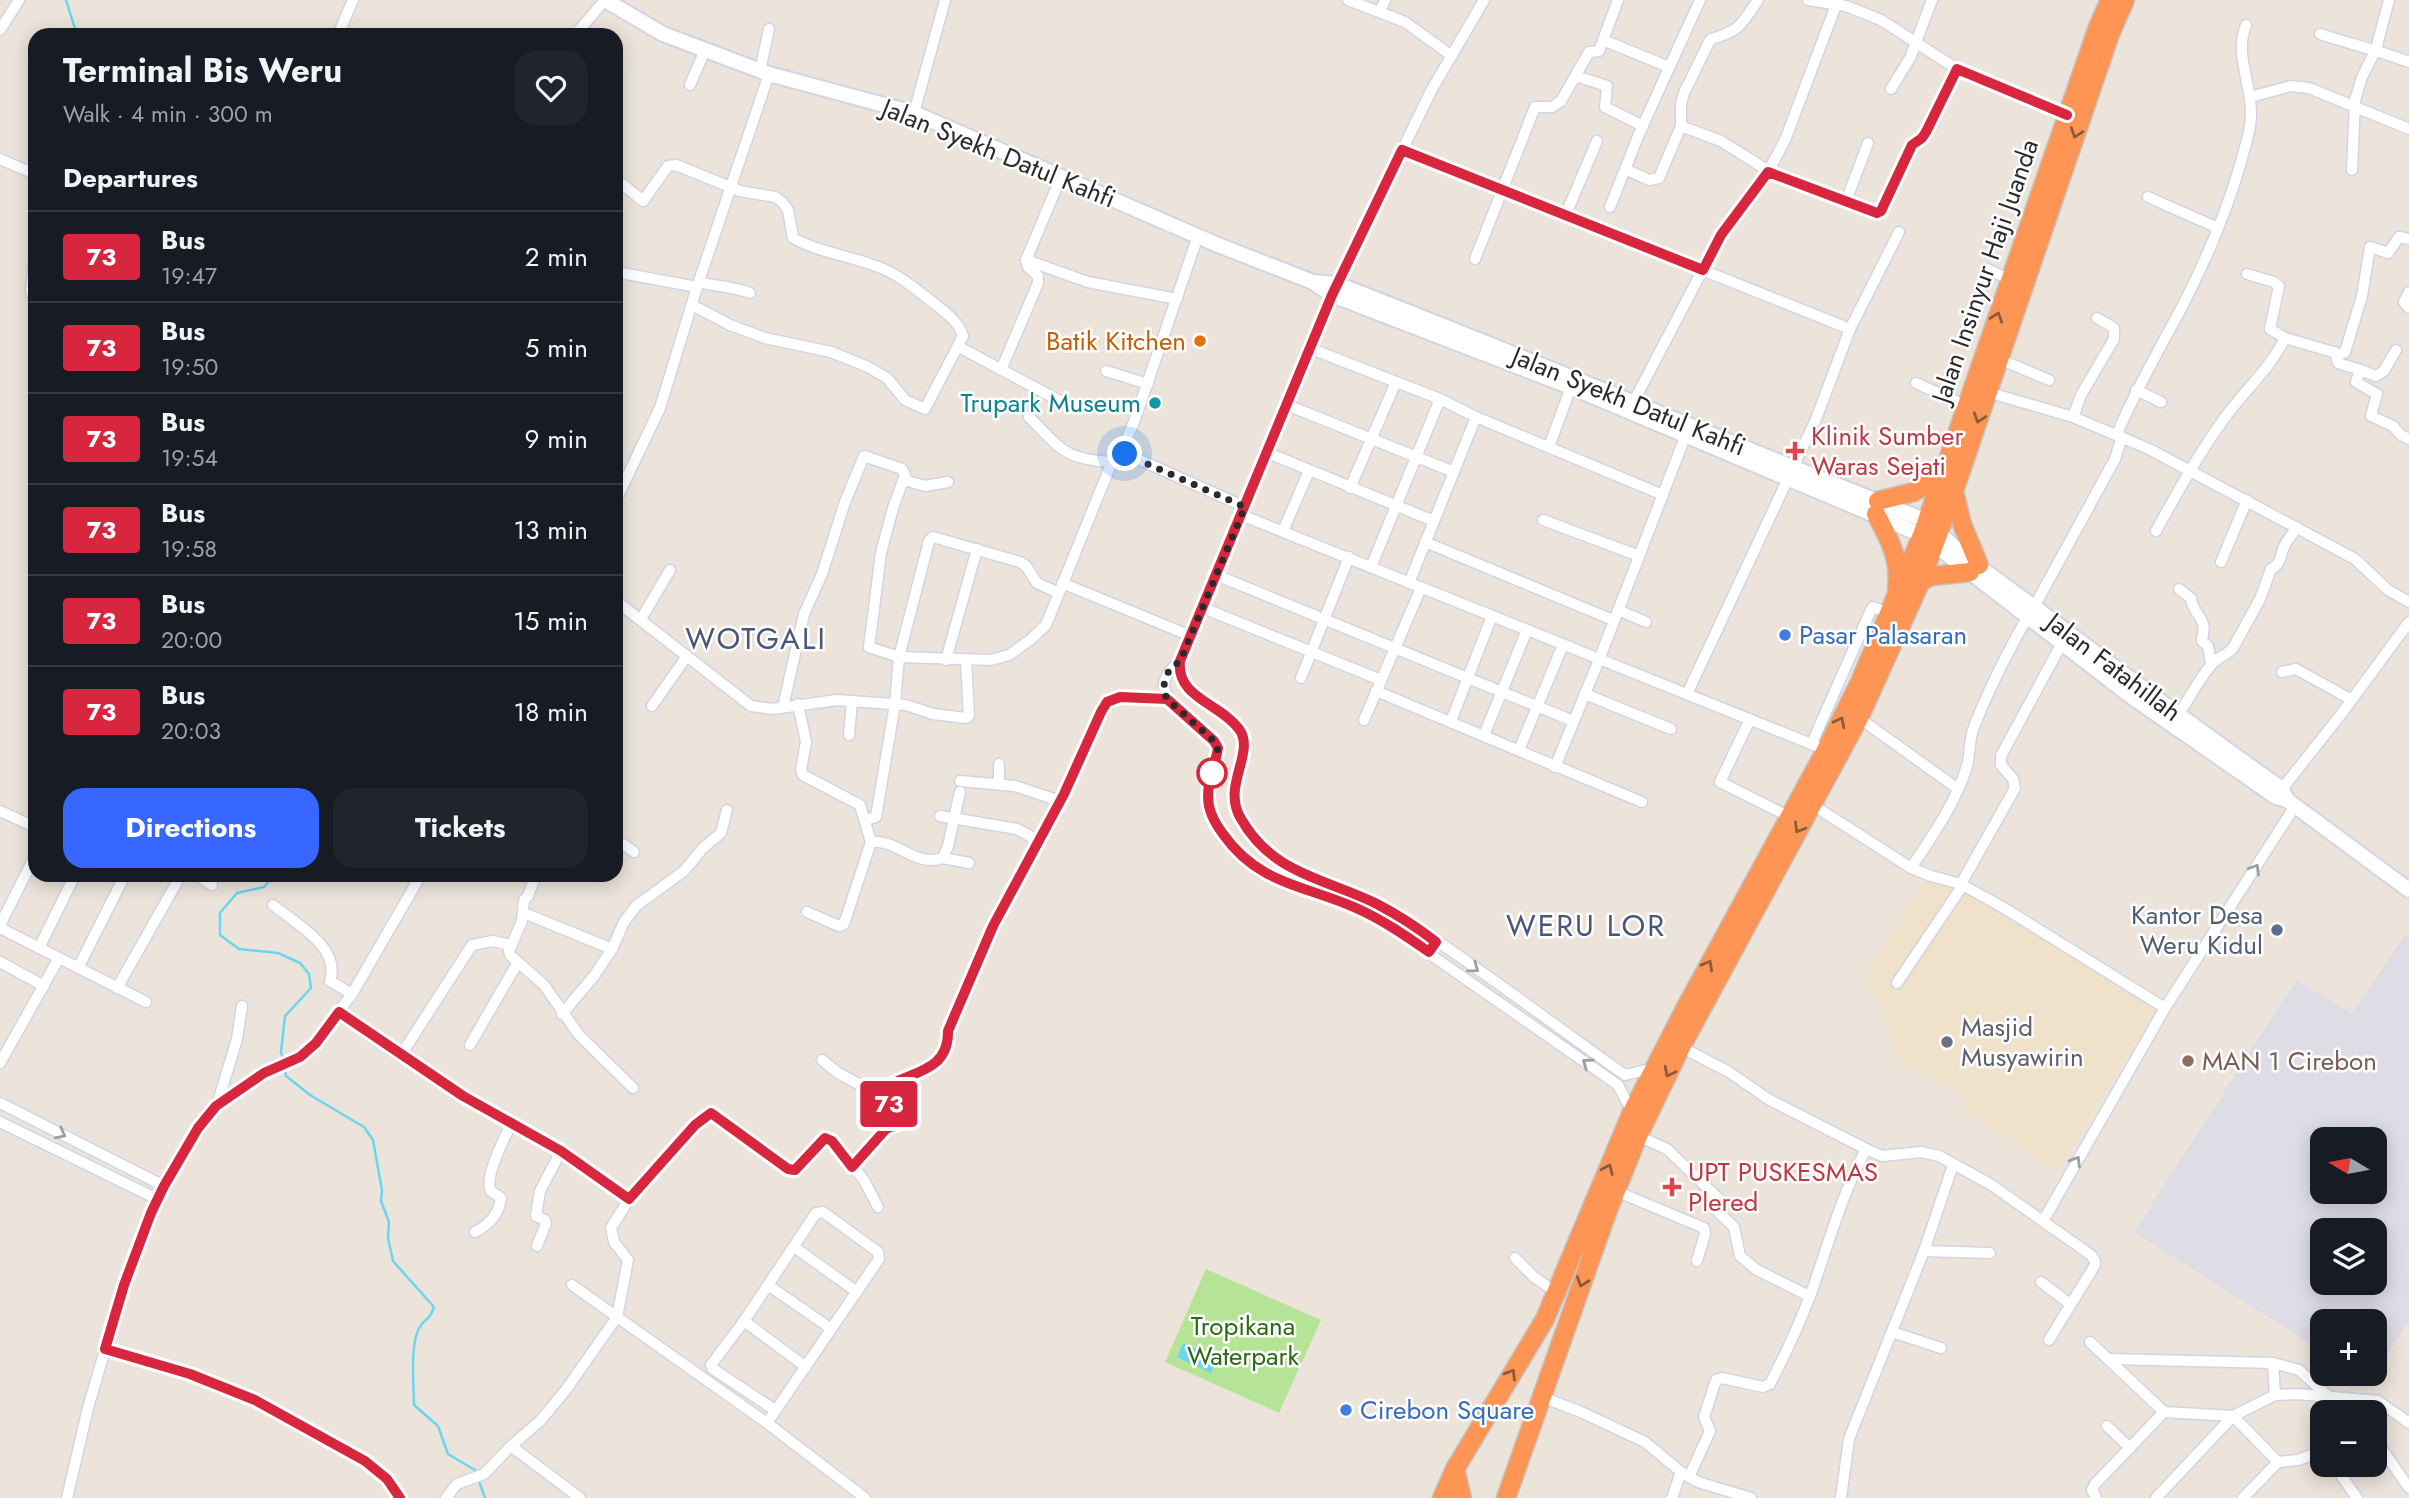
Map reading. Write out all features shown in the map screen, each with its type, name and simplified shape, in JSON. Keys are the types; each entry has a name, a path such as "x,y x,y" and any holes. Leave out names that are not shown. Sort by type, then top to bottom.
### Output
{"highway":[{"name":"Jalan Insinyur Haji Juanda","path":"1931,534 1942,476 2067,115 2110,0"},
{"name":"Jalan Insinyur Haji Juanda","path":"1931,534 1954,491 2110,34 2125,0"},
{"path":"1892,607 1898,578 1896,560 1877,508 1942,476"},
{"path":"1921,582 1932,576 1974,569 1954,491"},
{"path":"1505,1495 1615,1191 1638,1136 1681,1047 1859,719 1921,582 1931,534"},
{"path":"1442,1498 1455,1469 1545,1319 1632,1112 1790,817 1819,747 1859,684 1892,607 1931,534"},
{"path":"1455,1469 1462,1498"}],"street":[{"path":"0,30 19,0"},
{"path":"341,28 353,0"},
{"path":"581,28 605,0"},
{"name":"Jalan Syekh Datul Kahfi","path":"605,0 663,34 764,73 914,113 1198,236 1573,382 1877,508 1931,534"},
{"path":"914,113 945,0"},
{"path":"1348,0 1405,22 1452,56"},
{"path":"1381,12 1385,0"},
{"path":"1484,0 1431,90 1335,289 1180,661 1179,672 1184,685 1222,712 1243,735 1245,743 1234,786 1236,807 1247,827 1281,862 1297,872 1377,904 1436,942 1625,1075 1654,1068"},
{"path":"1475,259 1535,107 1555,106 1561,100 1589,52 1599,51 1618,0"},
{"path":"1610,207 1669,66 1700,0"},
{"path":"1625,170 1648,180 1659,178 1681,126 1684,93 1709,42 1737,30 1758,0"},
{"path":"1808,0 1837,3 1881,20 1957,69 2067,115"},
{"path":"1891,89 1910,58 1932,0"},
{"path":"2352,170 2354,107 2362,77 2376,49 2389,0"},
{"path":"1634,401 1721,235 1768,172 1792,124 1837,3"},
{"path":"1911,867 1958,789 1967,768 1970,739 1998,669 2034,614 2115,459 2120,435 2136,390 2184,303 2218,229 2241,163 2251,116 2241,42 2246,25"},
{"path":"623,485 658,412 732,186 764,73 769,29"},
{"path":"2320,34 2367,50 2376,49 2409,62"},
{"path":"1603,40 1669,66"},
{"path":"690,85 705,50"},
{"path":"1681,126 1721,141 1768,172 1877,213 1881,211 1912,145 1926,132 1957,69"},
{"path":"1576,76 1607,86 1605,107 1643,126"},
{"path":"2250,99 2291,86 2309,88 2409,129"},
{"path":"1566,214 1597,141"},
{"path":"1846,201 1868,143"},
{"path":"1402,150 1850,329"},
{"path":"0,159 28,171"},
{"path":"623,184 643,201 668,166 676,165 740,191 775,197 788,210 795,239 881,268 900,278 954,320 963,336 925,409 905,400 887,378 868,367 831,352 765,338 730,325 692,305"},
{"path":"1001,370 1038,283 1038,276 1028,267 1026,260 1061,177"},
{"path":"2148,197 2218,229"},
{"path":"1687,694 1816,419 1850,329 1899,232"},
{"path":"1120,454 1148,384 1198,236"},
{"path":"2246,274 2279,286 2270,329 2286,338 2342,354 2348,349 2362,296 2370,247 2388,253 2399,237 2409,239"},
{"path":"1026,260 1088,282 1177,299"},
{"path":"1987,269 2011,280"},
{"path":"623,273 714,286 719,284 750,293"},
{"path":"2409,292 2404,302 2409,308"},
{"path":"2073,417 2081,395 2114,339 2114,328 2097,318"},
{"path":"2156,531 2223,420 2256,377 2274,359 2286,338"},
{"path":"958,347 1060,401"},
{"path":"1310,348 1440,398 1476,417 1663,495"},
{"path":"2335,352 2338,363 2378,375 2396,350"},
{"path":"1998,359 2049,380"},
{"path":"2360,370 2357,385 2377,394 2371,416 2393,426 2399,434 2409,439"},
{"path":"1106,371 1148,384"},
{"path":"1350,488 1396,382"},
{"path":"1549,446 1573,382"},
{"name":"Jalan Syekh Datul Kahfi","path":"1573,382 1634,401 1688,430"},
{"path":"1916,383 1966,406"},
{"path":"2136,390 2161,402"},
{"path":"1987,392 2073,417 2149,449 2355,559 2388,590 2409,602"},
{"path":"1371,566 1440,398"},
{"path":"1287,405 1454,472"},
{"path":"1029,417 1066,453 1083,460 1112,463"},
{"path":"1409,583 1476,417"},
{"path":"1555,766 1688,430"},
{"path":"2115,459 2137,445"},
{"path":"1268,453 1434,521"},
{"path":"783,707 804,614 862,459 867,456 905,471 881,553 869,643 872,649 900,657 991,660 1009,655 1046,625 1115,456 1120,454 1129,455 1283,531 1819,747"},
{"path":"1283,531 1309,471"},
{"path":"904,480 925,486 948,482"},
{"path":"2221,562 2247,500"},
{"path":"1543,520 1639,556"},
{"path":"2178,715 2211,664 2228,655 2233,648 2260,599 2271,569 2280,561 2283,548 2297,527"},
{"name":"Jalan Fatahillah","path":"1931,534 2034,614 2178,715 2409,890"},
{"path":"865,820 876,817 900,657 929,541 933,537 1020,562 1026,566 1037,583 1060,588 1191,636"},
{"path":"1425,542 1614,620"},
{"path":"946,660 977,549"},
{"path":"1301,678 1349,557"},
{"path":"641,619 670,570"},
{"path":"1216,575 1573,720"},
{"path":"1364,720 1421,588"},
{"path":"2179,589 2191,598 2193,608 2204,626 2201,639 2208,646 2211,664"},
{"path":"623,606 751,705 773,709 837,700 895,704 933,714 966,718 969,716 966,660"},
{"path":"1203,608 1381,680"},
{"path":"1618,610 1646,622"},
{"name":"Jalan Fatahillah","path":"2034,614 2062,643 2129,695 2285,798"},
{"path":"1451,721 1492,616"},
{"path":"2043,1221 2285,798 2409,622"},
{"path":"1485,736 1527,630"},
{"path":"1896,983 1962,884 2015,788 2013,779 2001,765 2001,756 2062,643"},
{"path":"1519,750 1563,645"},
{"path":"652,706 687,656"},
{"path":"1180,661 1169,670 1163,688 1167,699 1214,741 1218,748 1209,783 1209,807 1216,824 1240,855 1271,877 1378,918 1618,1086 1632,1112"},
{"path":"2282,672 2296,668 2352,700"},
{"path":"1376,691 1642,802"},
{"path":"1585,694 1671,729"},
{"path":"822,1060 869,1092 880,1091 926,1070 940,1057 948,1041 948,1031 993,926 1060,802 1107,702 1120,697 1167,699"},
{"path":"849,735 852,701"},
{"path":"799,704 806,742 801,770 803,775 860,805 870,842 844,924 839,926 807,912"},
{"path":"1750,719 1720,782 1790,817"},
{"path":"1859,719 1958,789"},
{"path":"999,764 999,784"},
{"path":"943,858 955,819 960,787 999,784 1026,789 1060,802"},
{"path":"1813,805 1911,867 1930,876 1962,884 2165,1008"},
{"path":"562,1014 594,976 636,906 684,871 720,833 727,810"},
{"path":"0,825 3,812 28,824"},
{"path":"940,816 1017,829 1039,841"},
{"path":"870,842 876,841 899,849 920,860 935,861 943,858 969,863"},
{"path":"623,844 634,852"},
{"path":"28,870 0,927 146,1002"},
{"path":"39,948 72,882"},
{"path":"79,968 122,882"},
{"path":"117,988 177,882"},
{"path":"207,882 212,885"},
{"path":"67,1498 124,1285 164,1186 198,1128 216,1106 264,1073 300,1057 316,1043 352,994 417,882"},
{"path":"534,882 524,900 524,913 519,932 511,945 510,955 544,985 579,1035 633,1088"},
{"path":"273,905 331,956 333,971 330,981 352,994"},
{"path":"524,913 612,949"},
{"path":"401,1055 472,945 493,941 511,945"},
{"path":"1429,952 1436,942"},
{"path":"0,1063 59,958"},
{"path":"470,1045 518,961"},
{"path":"0,962 44,986"},
{"path":"216,1106 237,1039 242,1006"},
{"path":"339,1012 463,1096 561,1151 629,1199"},
{"path":"1531,1023 1537,1013"},
{"path":"1681,1047 1729,1072 1768,1099 1882,1156 1930,1153 1990,1184 2091,1255 2095,1261 2049,1340"},
{"path":"852,1167 886,1129 898,1124 898,1118 880,1091"},
{"path":"0,1103 164,1186"},
{"path":"446,1498 456,1484 484,1474 540,1421 565,1391 617,1317 628,1260 614,1242 611,1228 629,1199 695,1125 711,1113 788,1169 795,1170 825,1138 832,1141 864,1180 878,1207"},
{"path":"0,1122 157,1199"},
{"path":"475,1232 489,1224 500,1206 501,1198 491,1191 489,1184 511,1124"},
{"path":"1638,1136 1670,1150 1676,1159 1719,1199 1719,1213 1734,1227 1740,1256 1756,1270 1810,1296"},
{"path":"1672,1498 1710,1432 1704,1417 1716,1380 1722,1378 1763,1387 1770,1384 1810,1296 1839,1210 1866,1149"},
{"path":"537,1246 546,1221 536,1216 539,1194 561,1151"},
{"path":"1842,1498 1849,1439 1924,1251 1953,1165"},
{"path":"1615,1191 1704,1228 1705,1234 1697,1261"},
{"path":"767,1423 880,1255 823,1212 816,1213 712,1367 775,1410"},
{"path":"794,1247 857,1292"},
{"path":"1924,1251 1990,1253"},
{"path":"1516,1258 1534,1277 1557,1293"},
{"path":"2041,1282 2070,1304"},
{"path":"572,1285 767,1423 865,1498"},
{"path":"768,1285 830,1328"},
{"path":"744,1321 806,1367"},
{"path":"1892,1332 1941,1348"},
{"path":"2090,1342 2164,1412 2233,1416 2278,1462"},
{"path":"105,1349 190,1374 255,1400 365,1461 387,1479 400,1498"},
{"path":"2110,1359 2273,1363 2298,1370 2329,1397"},
{"path":"2273,1363 2275,1395"},
{"path":"2156,1498 2233,1416 2275,1395 2297,1394 2349,1400"},
{"path":"1542,1397 1645,1442 1685,1475 1717,1489 1751,1498"},
{"path":"2387,1405 2407,1417"},
{"path":"2096,1498 2092,1490 2095,1484 2164,1412"},
{"path":"2107,1426 2130,1448"},
{"path":"511,1446 580,1498"},
{"path":"2243,1498 2278,1462 2310,1456"},
{"path":"2387,1456 2409,1488"},
{"path":"2342,1477 2357,1498"}],"shaded area":[{"path":"1926,880 1958,883 2158,1007 2058,1170 1959,1108 1966,1097 1901,1063 1892,1042 1885,1013 1861,980"},
{"path":"2405,935 2409,937 2409,1321 2387,1355 2387,1309 2310,1309 2310,1343 2134,1232 2296,980 2352,1013"}],"green space":[{"name":"Tropikana Waterpark","path":"1206,1269 1321,1320 1279,1413 1165,1362"}],"water":[{"path":"1183,1343 1217,1359 1211,1373 1177,1357"}],"waterway":[{"path":"66,0 75,28"},
{"path":"268,882 264,887 237,893 220,913 220,935 239,949 278,953 300,963 309,974 311,988 285,1016 281,1052 283,1060"},
{"path":"284,1067 286,1076 310,1095 364,1127 373,1140 382,1190 381,1201 389,1222 388,1238 393,1261 434,1307 417,1332 415,1341 414,1405 438,1426 448,1454 475,1470 485,1498"}],"bus line":[{"name":"73","path":"400,1498 377,1469 325,1437 255,1400 190,1374 105,1349 124,1285 151,1213 198,1128 216,1106 264,1073 300,1057 316,1043 339,1012 463,1096 561,1151 610,1183 629,1199 707,1113 714,1114 788,1169 795,1170 825,1138 832,1141 852,1167 886,1129 898,1124 898,1118 880,1091 926,1070 940,1057 948,1041 948,1031 993,926 1081,761 1101,712 1107,702 1120,697 1167,699 1214,741 1218,748 1209,783 1209,807 1216,824 1240,855 1271,877 1378,918 1429,952 1436,942 1421,930 1377,904 1297,872 1263,846 1240,817 1234,797 1234,786 1245,743 1243,735 1222,712 1184,685 1179,672 1180,661 1332,295 1402,150 1703,270 1721,235 1768,172 1877,213 1881,211 1913,142 1922,138 1926,132 1957,69 2067,115"}],"place":[{"name":"Batik Kitchen","path":"1200,341"},
{"name":"Trupark Museum","path":"1155,403"},
{"name":"Klinik Sumber Waras Sejati","path":"1795,451"},
{"name":"Pasar Palasaran","path":"1785,635"},
{"name":"Kantor Desa Weru Kidul","path":"2277,930"},
{"name":"Masjid Musyawirin","path":"1947,1042"},
{"name":"MAN 1 Cirebon","path":"2188,1061"},
{"name":"UPT PUSKESMAS Plered","path":"1672,1187"},
{"name":"Cirebon Square","path":"1346,1410"}],"district":[{"name":"WOTGALI","path":"756,639"},
{"name":"WERU LOR","path":"1586,926"}],"route":[{"path":"1125,454 1245,507 1180,661 1169,670 1163,688 1167,699 1214,741 1218,748 1209,783 1212,773"}]}
